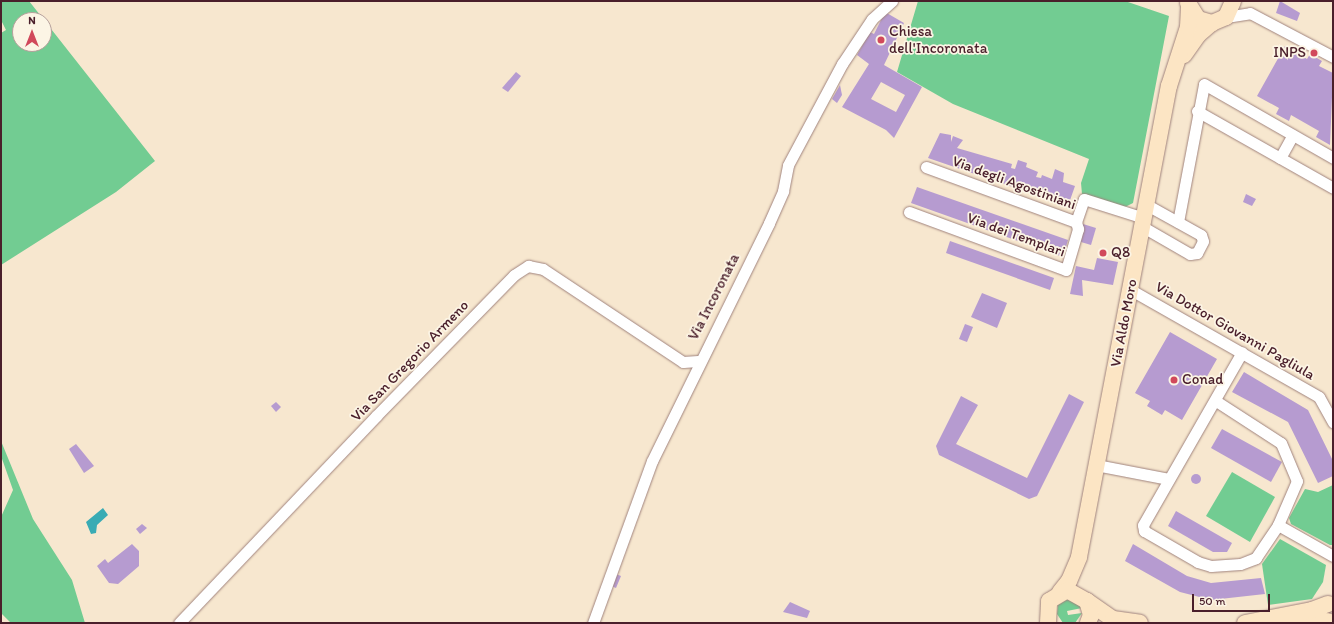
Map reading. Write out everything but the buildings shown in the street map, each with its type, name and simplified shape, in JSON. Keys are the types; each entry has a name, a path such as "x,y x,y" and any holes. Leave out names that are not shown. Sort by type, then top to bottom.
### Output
{"main road":[{"path":"1187,3 1198,19 1219,20 1233,1"},
{"name":"Via Aldo Moro","path":"1048,623 1049,601 1060,592 1069,581 1079,557 1169,86 1177,66 1188,27 1187,3"},
{"name":"Via Aldo Moro","path":"1177,66 1198,35 1219,20"},
{"name":"Via Aldo Moro","path":"1079,557 1084,598 1091,615 1088,623"},
{"path":"1060,592 1084,598 1113,619"},
{"path":"1245,623 1266,620 1331,600"},
{"path":"1266,620 1330,622 1325,612 1331,600"},
{"path":"1096,623 1113,619 1140,623"}],"street":[{"name":"Via Incoronata","path":"593,623 652,461 698,361 783,191 788,165 842,64 872,19 892,1"},
{"path":"1219,20 1250,13 1333,57"},
{"path":"1178,222 1197,111 1204,84 1333,158"},
{"path":"1197,111 1333,188"},
{"path":"1280,158 1293,135"},
{"name":"Via degli Agostiniani","path":"926,167 1076,222 1084,199 1144,217"},
{"name":"Via dei Templari","path":"909,212 1066,270 1078,229 1076,222"},
{"path":"1144,217 1178,222 1201,235 1203,241 1197,252 1190,254 1144,217"},
{"name":"Via San Gregorio Armeno","path":"179,623 387,405 514,275 528,266 543,269 683,362 698,361"},
{"name":"Via Dottor Giovanni Pagliula","path":"1131,290 1319,397 1333,422"},
{"path":"1216,401 1271,434 1285,450 1296,489 1278,525 1256,558 1223,566 1198,562 1144,531 1143,525 1216,401 1242,352"},
{"path":"1096,465 1169,479"},
{"path":"1278,525 1333,556"}],"green space":[{"path":"1,1 29,1 38,12 12,12 12,52 52,52 52,30 155,161 116,192 1,265 1,33 6,30 1,20"},
{"path":"918,1 1125,1 1169,16 1133,203 1123,208 1082,194 1081,183 1089,159 953,104 897,72"},
{"path":"1,441 33,519 72,580 85,623 11,623 1,613 1,517 13,490 1,456"},
{"path":"1232,472 1275,497 1250,542 1206,516"},
{"path":"1333,485 1333,545 1330,545 1291,524 1289,518 1305,489 1318,492"},
{"path":"1280,539 1326,565 1323,582 1312,599 1268,605 1262,564"},
{"path":"1068,599 1076,601 1082,608 1067,611 1068,615 1082,613 1075,623 1063,623 1057,614 1058,605"}],"water":[{"path":"103,508 108,515 97,525 96,533 91,534 86,522"}],"place":[{"name":"Chiesa dell'Incoronata","path":"881,40"},
{"name":"INPS","path":"1314,53"},
{"name":"Q8","path":"1103,253"},
{"name":"Conad","path":"1174,380"}]}
